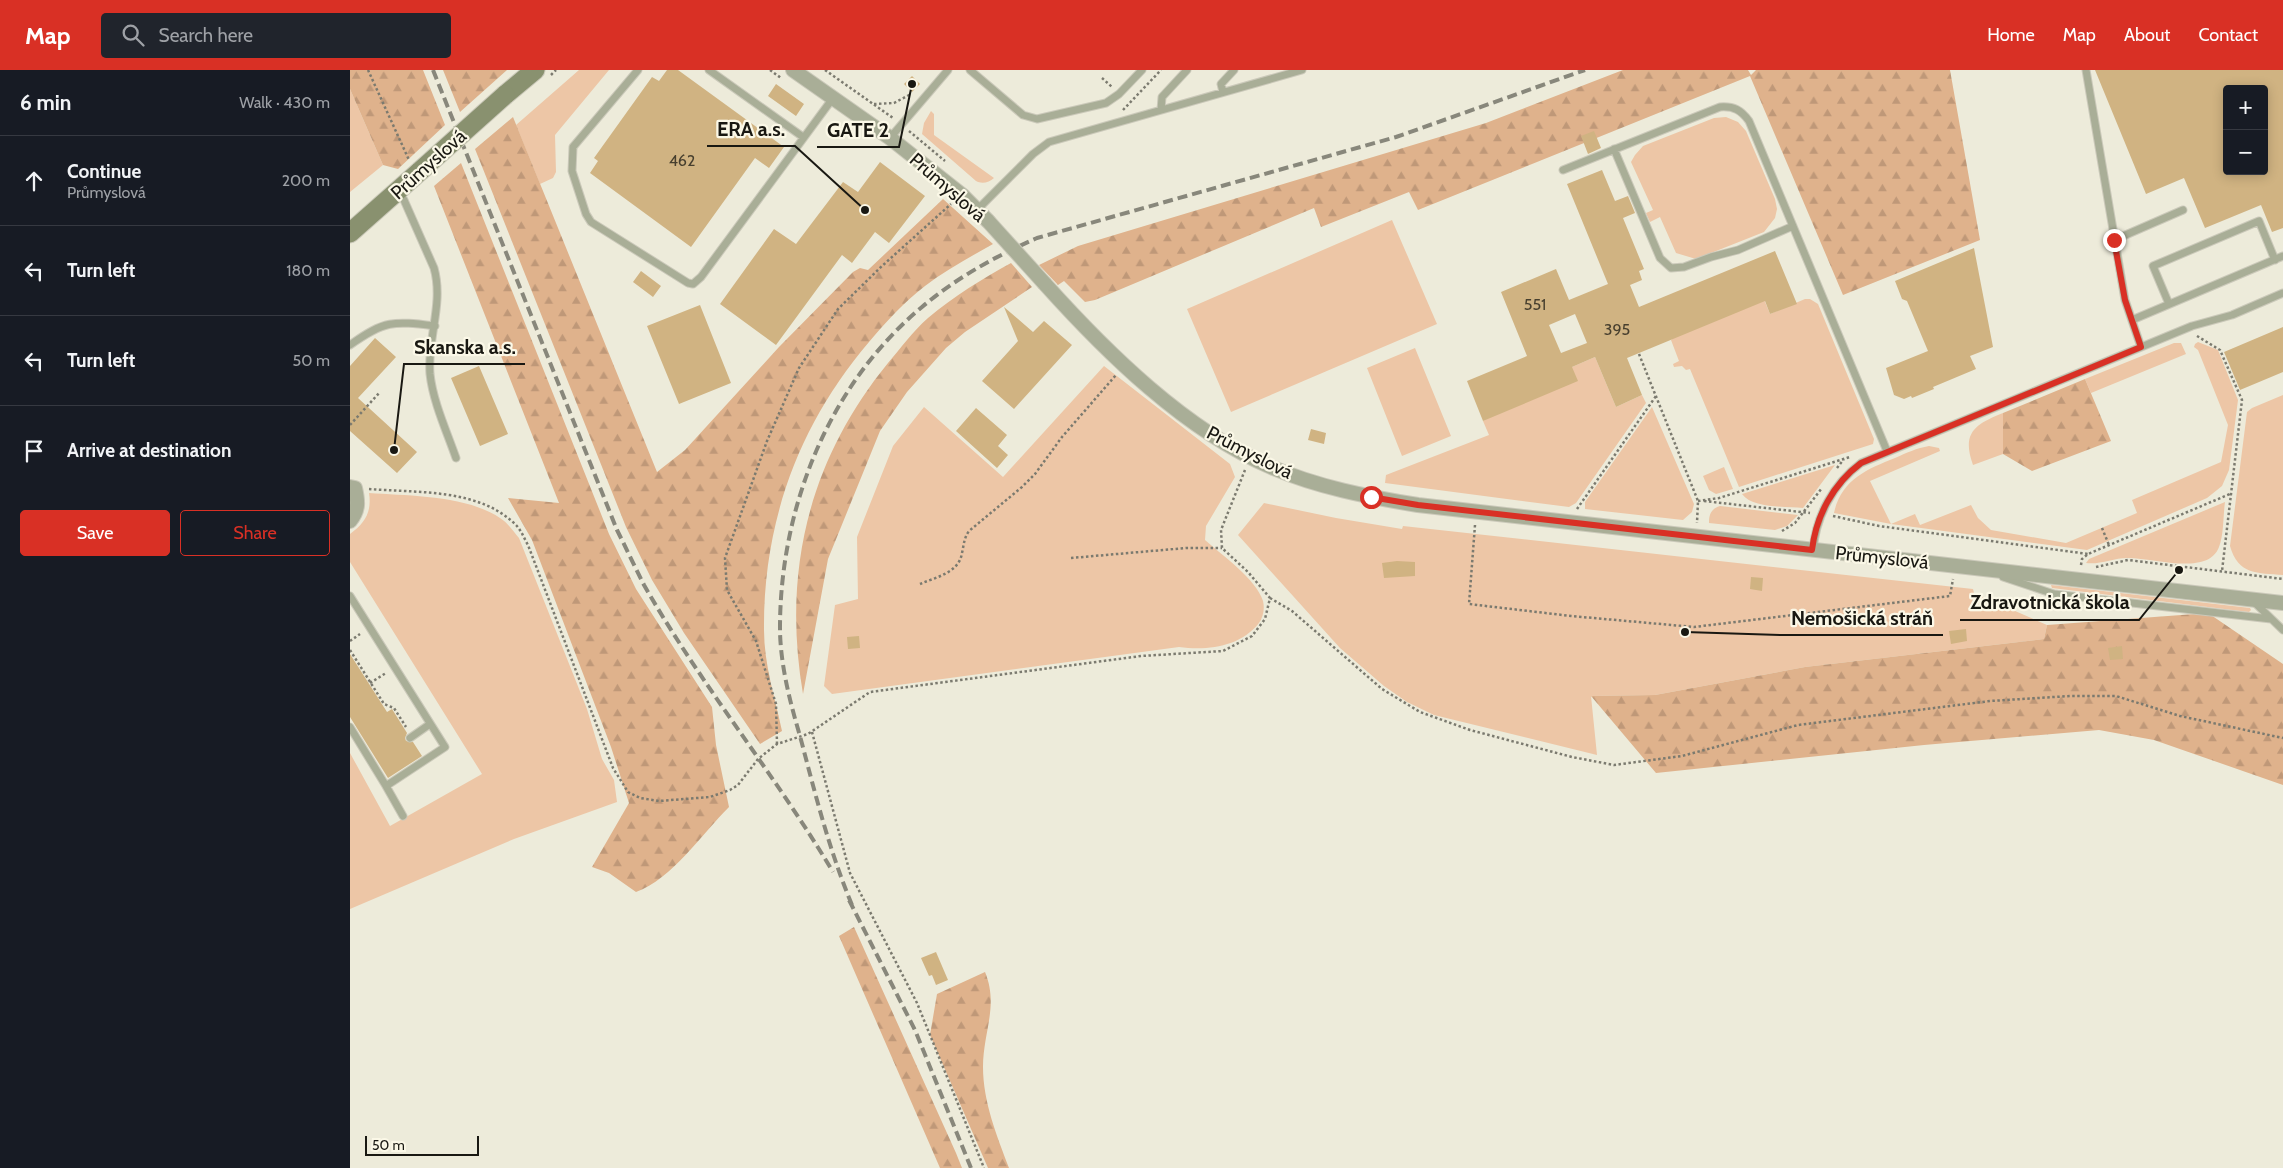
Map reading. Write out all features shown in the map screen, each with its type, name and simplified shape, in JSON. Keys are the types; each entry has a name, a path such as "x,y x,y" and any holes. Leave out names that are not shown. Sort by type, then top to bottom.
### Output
{"main road":[{"name":"Průmyslová","path":"505,95 531,70"},
{"name":"Průmyslová","path":"350,233 398,191 415,166 535,70"}],"street":[{"name":"Průmyslová","path":"793,70 890,138 978,209 1073,314 1149,387 1196,424 1251,457 1291,475 1371,497 1476,512 2283,603"},
{"path":"350,521 357,511 358,502 352,488"}],"lane":[{"path":"638,70 573,147 572,171 586,214 591,222 688,283 693,284 701,277 833,98"},
{"path":"709,70 803,137"},
{"path":"890,138 948,70"},
{"path":"970,70 1022,115 1037,119 1106,103 1120,94 1142,70"},
{"path":"1161,110 1162,97 1187,70"},
{"path":"1223,92 1221,84 1234,70"},
{"path":"978,209 1033,154 1049,142 1289,72 1302,70"},
{"path":"2086,70 2125,300 2141,347"},
{"path":"1563,170 1720,108 1729,106 1738,109 1749,121 1888,451"},
{"path":"1614,149 1660,258 1671,268 1684,267 1738,250 1793,226"},
{"path":"398,191 404,200 434,268 438,287 430,374 432,388 456,458"},
{"path":"2114,240 2183,210"},
{"path":"2169,304 2152,266 2258,221 2275,260"},
{"path":"2132,320 2283,256"},
{"path":"1812,550 1816,527 1827,502 1843,478 1861,463 2192,326 2232,314 2283,294"},
{"path":"350,345 379,326 404,322 435,326"},
{"path":"1974,567 2054,594 2271,619"},
{"path":"350,596 445,747 386,786"},
{"path":"2251,599 2283,630"},
{"path":"350,613 358,608"},
{"path":"411,738 430,724"},
{"path":"350,727 403,816"}],"path":[{"path":"368,70 415,166"},
{"path":"825,70 873,104 894,103 911,94"},
{"path":"777,744 776,704 756,641 727,590 725,558 767,442 798,368 838,309 882,266 962,195"},
{"path":"2192,326 2196,335 2220,350 2242,400 2222,571"},
{"path":"1639,354 1698,501 1696,523 1706,524"},
{"path":"920,584 949,572 956,567 961,560 965,536 969,531 1016,493 1035,474 1062,438 1125,364"},
{"path":"350,425 380,392"},
{"path":"1585,511 1576,510 1656,396"},
{"path":"1222,548 1221,530 1251,457"},
{"path":"1832,474 1844,459"},
{"path":"1778,532 1789,529 1826,482"},
{"path":"352,488 468,499 492,507 517,527 528,545 612,768 628,792 640,798 659,801 710,797 730,790 738,784 758,759 777,744 812,731 870,692 1141,656 1223,650 1252,636 1265,619 1270,598"},
{"path":"1698,501 1822,514 1878,526 2088,554 2230,494"},
{"path":"1476,512 1468,604 1571,616 1694,627 1950,596 1956,565"},
{"path":"2102,528 2109,545"},
{"path":"1071,558 1186,548 1222,548 1248,572 1270,598 1292,611 1382,689 1420,712 1470,730 1572,757 1614,764 1682,756 1798,725 1990,700 2070,696 2116,696 2180,716 2283,738"},
{"path":"2095,567 2128,560 2283,579"},
{"path":"2080,568 2087,568"},
{"path":"350,650 384,704 394,708 411,738"},
{"path":"370,683 395,668"},
{"path":"812,731 850,874 917,1003 984,1168"}],"shaded area":[{"path":"579,70 609,70 555,135 556,172 553,178 540,184 516,125"},
{"path":"350,89 383,165 350,192"},
{"path":"931,111 934,114 934,135 994,178 985,182 976,181 922,134 924,123"},
{"path":"1726,117 1738,122 1746,131 1775,199 1777,209 1775,218 1764,232 1696,259 1676,253 1660,217 1650,222 1646,213 1653,210 1631,162 1643,146 1714,118"},
{"path":"1392,220 1437,324 1231,412 1187,309"},
{"path":"1754,275 1770,314 1805,299 1810,299 1818,304 1874,439 1873,444 1739,487 1690,369 1686,370 1682,366 1674,367 1673,364 1679,361 1671,340"},
{"path":"2198,342 2218,350 2238,400 2229,470 2222,486 2207,498 2087,550 1891,524 1915,514 1920,525 1971,505 1978,518 1991,530 2066,543 2137,513 2132,500 2221,462 2228,425 2198,350 2194,347"},
{"path":"2174,343 2181,343 2186,354 2091,393 2085,379"},
{"path":"1415,348 1451,436 1402,456 1367,368"},
{"path":"1595,357 1616,407 1642,395 1646,403 1576,503 1569,507 1385,483 1386,475 1489,435 1483,421 1572,367"},
{"path":"1104,366 1230,464 1235,477 1206,526 1205,540 1254,584 1264,607 1263,616 1259,623 1242,637 1222,646 1201,648 1179,647 832,694 824,686 835,605 858,599 857,537 893,446 924,407 1003,477"},
{"path":"2283,395 2283,575 2250,571 2238,562 2230,546 2247,412"},
{"path":"1652,407 1694,504 1692,512 1683,520 1585,509 1585,502"},
{"path":"2003,413 2003,454 1973,465 1969,444 1973,431 1985,421"},
{"path":"1929,446 1939,448 1940,451 1870,481 1891,524 1834,513 1837,502 1849,484 1865,472 1916,449"},
{"path":"1835,465 1803,508 1762,504 1747,499 1742,494"},
{"path":"1724,467 1733,489 1716,494 1709,490 1703,476"},
{"path":"369,493 437,498 471,505 486,510 500,518 519,538 587,709 602,759 614,780 617,802 514,839 350,909 350,753 390,826 482,774 350,562 350,534 360,526 366,516 370,500"},
{"path":"2225,502 2221,542 2213,556 2203,561 2178,563 2127,558 2086,563 2089,559"},
{"path":"1264,503 1402,529 1403,526 1973,589 1974,593 2047,625 2044,639 1805,667 1655,695 1591,696 1597,755 1434,715 1407,702 1384,686 1340,648 1238,535"},
{"path":"1720,506 1798,515 1787,526 1775,530 1709,523 1711,512"},
{"path":"2051,585 2250,608 2251,610 2249,612 2052,588"}],"green space":[{"path":"350,70 423,70 445,125 398,169 383,165 350,89"},
{"path":"443,70 507,70 460,112"},
{"path":"1623,70 1748,70 1751,75 1756,70 1950,70 1980,240 1843,295 1750,76 1418,210 1409,192 1321,227 1314,208 1095,300 1085,302 1064,281 1058,285 1039,265 1078,246 1486,123"},
{"path":"513,117 657,472 685,450 779,347 853,272 860,268 868,270 943,199 993,244 933,280 896,312 844,373 823,406 805,441 790,476 778,513 770,551 765,590 764,643 770,681 782,731 760,744 684,633 652,580 626,527 475,149"},
{"path":"461,163 609,534 636,589 712,707 716,745 729,807 674,867 649,886 636,892 609,873 592,867 629,803 611,747 532,540 508,498 559,503 434,186"},
{"path":"1011,263 1032,287 965,332 946,348 907,392 880,431 828,559 803,694 797,648 796,604 800,561 808,519 821,478 838,438 861,400 912,334 958,295"},
{"path":"2085,379 2111,441 2032,471 2003,454 2003,413"},
{"path":"2208,613 2283,664 2283,785 2154,740 2099,730 1924,745 1656,773 1591,696 1655,695 1805,667 2044,639 2047,625"},
{"path":"854,927 962,1168 940,1168 839,936"},
{"path":"985,972 991,996 991,1008 983,1067 985,1093 1009,1168 988,1168 930,1035 937,994"}],"building":[{"path":"667,70 678,70 784,147 769,168 755,158 691,247 590,173 598,161 594,158 652,77 659,81"},
{"path":"2095,70 2283,70 2283,228 2272,232 2261,205 2205,228 2184,178 2146,194"},
{"path":"912,76 920,84 912,92 904,84"},
{"path":"776,84 804,104 796,116 768,96"},
{"path":"1594,131 1601,148 1588,154 1581,136"},
{"path":"880,162 925,196 889,243 875,232 852,263 842,255 776,345 720,304 774,229 796,244 843,182 858,192"},
{"path":"1602,170 1615,201 1628,196 1635,213 1623,218 1644,269 1639,271 1642,280 1630,285 1639,307 1775,251 1797,304 1770,314 1765,301 1627,358 1642,395 1616,407 1595,357 1572,367 1578,381 1483,421 1467,381 1527,356 1501,292 1556,269 1569,300 1608,284 1567,184","holes":["1575,314 1587,343 1561,353 1549,325"]},
{"path":"1974,248 1993,347 1970,356 1976,369 1912,398 1911,396 1904,399 1894,395 1886,368 1928,351 1907,301 1902,299 1895,281"},
{"path":"641,271 661,286 653,297 633,282"},
{"path":"700,305 731,383 679,404 647,326"},
{"path":"1004,307 1033,332 1044,321 1072,345 1014,409 982,381 1018,341"},
{"path":"2283,327 2283,372 2240,390 2224,352"},
{"path":"375,338 396,357 358,398 417,452 397,473 350,431 350,366"},
{"path":"479,366 508,434 480,446 451,378"},
{"path":"976,408 1007,435 998,446 1008,455 997,468 956,431"},
{"path":"1311,429 1326,433 1324,444 1308,440"},
{"path":"1397,561 1415,562 1415,576 1384,578 1382,563"},
{"path":"1751,577 1763,578 1762,591 1750,589"},
{"path":"1966,629 1967,641 1951,644 1949,631"},
{"path":"859,636 860,648 848,649 847,637"},
{"path":"2122,646 2123,659 2110,660 2108,648"},
{"path":"350,654 387,712 392,709 407,733 406,741 413,742 422,756 388,778 350,717"},
{"path":"936,952 948,980 936,985 932,975 929,976 921,958"}],"railway":[{"path":"433,70 617,530 644,585 689,658 787,799 833,872"},
{"path":"852,905 823,821 787,684 780,632 782,586 789,541 800,496 815,453 835,412 860,374 889,338 935,296 963,277 1007,252 1037,238 1396,137 1585,70"},
{"path":"849,900 915,1030 971,1168"}],"place":[{"name":"GATE 2","path":"912,84"},
{"name":"ERA a.s.","path":"865,210"},
{"name":"Skanska a.s.","path":"394,450"},
{"name":"Zdravotnická škola","path":"2179,570"},
{"name":"Nemošická stráň","path":"1685,632"}],"route":[{"path":"1371,497 1418,505 1812,550 1816,527 1827,502 1843,478 1861,463 2141,347 2125,300 2114,240"}]}
